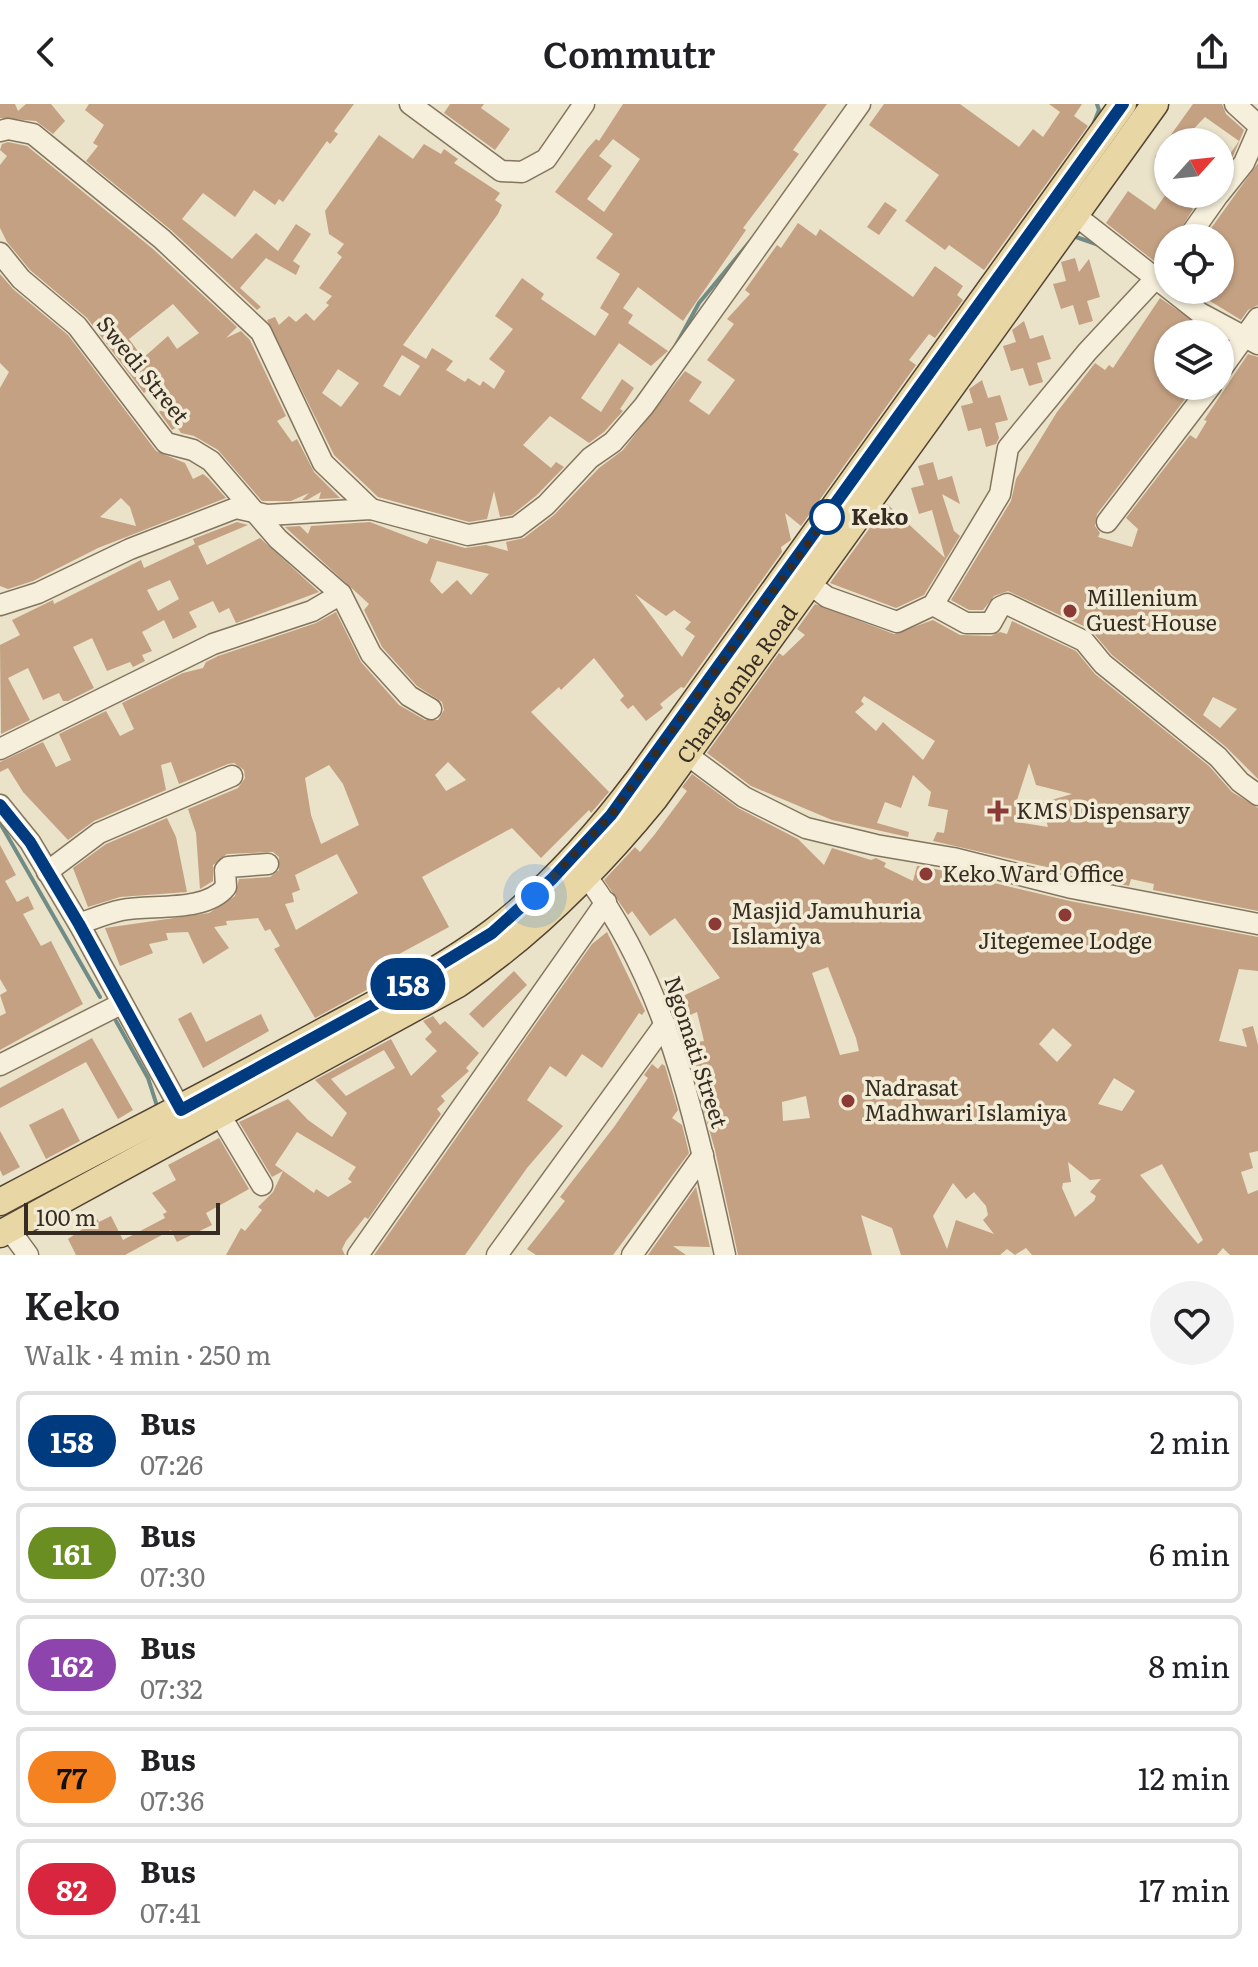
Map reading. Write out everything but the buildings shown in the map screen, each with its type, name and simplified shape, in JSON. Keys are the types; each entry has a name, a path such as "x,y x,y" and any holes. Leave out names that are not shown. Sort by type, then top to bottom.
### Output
{"main road":[{"name":"Chang'ombe Road","path":"0,1202 187,1121 220,1115 458,984 504,953 587,877 655,798 1155,104"},
{"name":"Chang'ombe Road","path":"4,1231 492,933 568,863 639,779 1119,105"}],"street":[{"path":"410,104 501,171 522,172 546,159 584,104"},
{"path":"0,131 8,129 33,134 162,239 261,332 323,463 351,500 371,509 468,535 517,527 546,505 590,458 613,442 644,406 860,104"},
{"path":"1234,176 1244,163 1258,128 1235,104"},
{"path":"1075,215 1154,268"},
{"name":"Swedi Street","path":"0,253 21,279 77,326 166,443 193,450 211,461 251,509 341,594"},
{"path":"815,588 842,603 897,622 933,605 1000,494 1008,448 1087,352 1154,281"},
{"path":"1196,304 1222,327 1251,339"},
{"path":"1234,357 1251,339 1258,318"},
{"path":"1107,522 1200,400"},
{"path":"0,605 38,593 236,508 277,515 322,514 351,500"},
{"path":"0,749 213,644 312,611 341,594 371,654 409,696 431,709"},
{"path":"933,605 966,623 991,623 1000,607 1007,604 1084,641 1103,664 1218,757 1240,782 1258,795"},
{"path":"686,754 744,797 806,828 876,845 953,858 1072,888 1258,924"},
{"path":"47,872 99,833 232,776"},
{"path":"0,805 30,842 79,924 187,1121"},
{"path":"79,924 124,909 163,907 218,895 226,887 225,870 228,867 268,864"},
{"name":"Ngomati Street","path":"587,877 606,902 640,960 665,1024 703,1155 725,1255"},
{"path":"358,1255 606,902"},
{"path":"0,1065 121,1004"},
{"path":"497,1255 665,1024"},
{"path":"220,1115 262,1185"},
{"path":"632,1255 703,1155"},
{"path":"4,1231 28,1255"}],"waterway":[{"path":"1093,125 1099,110 1097,104"},
{"path":"1073,236 1099,245"},
{"path":"676,345 699,303 752,239"},
{"path":"0,823 100,997"},
{"path":"116,1021 148,1078 158,1109"}],"bus line":[{"name":"158","path":"0,805 30,842 79,924 181,1110 443,964 492,933 535,896 611,815 1123,104"}],"place":[{"name":"Keko","path":"827,517"},
{"name":"Millenium Guest House","path":"1070,611"},
{"name":"KMS Dispensary","path":"998,811"},
{"name":"Keko Ward Office","path":"926,874"},
{"name":"Jitegemee Lodge","path":"1065,915"},
{"name":"Masjid Jamuhuria Islamiya","path":"715,924"},
{"name":"Nadrasat Madhwari Islamiya","path":"848,1101"}],"route":[{"path":"535,896 611,815 639,779 669,733 827,517"}]}
